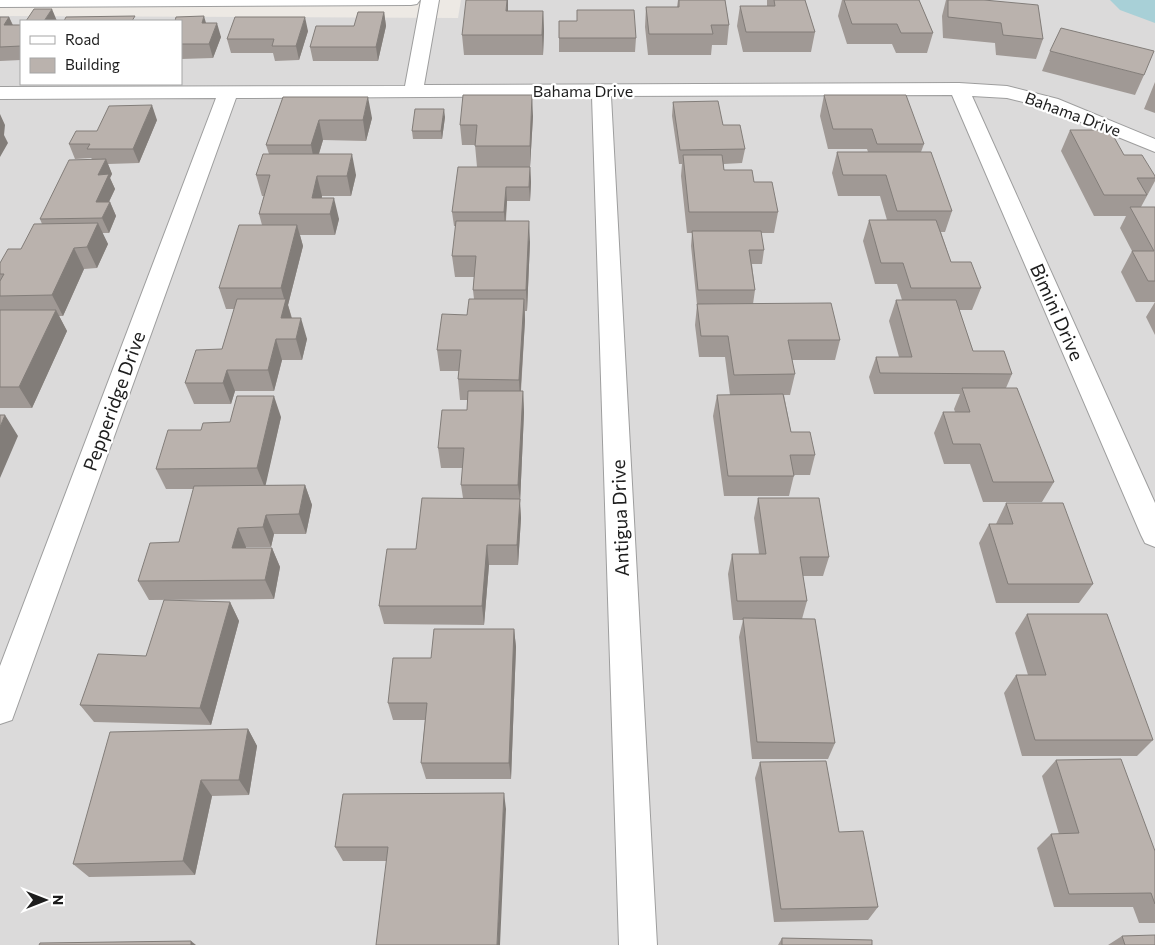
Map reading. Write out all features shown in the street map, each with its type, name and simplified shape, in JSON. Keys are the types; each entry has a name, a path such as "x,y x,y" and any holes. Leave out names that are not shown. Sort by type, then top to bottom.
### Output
{"street":[{"path":"0,2 411,0"},
{"path":"414,90 430,0"},
{"name":"Bahama Drive","path":"0,93 959,88 1007,92 1051,102 1155,146"},
{"name":"Bimini Drive","path":"959,88 1155,535"},
{"name":"Antigua Drive","path":"601,91 638,945"},
{"name":"Pepperidge Drive","path":"0,709 228,92"}],"shaded area":[{"path":"461,0 1155,0 1155,945 0,945 0,16 458,18"}],"water":[{"path":"1110,0 1155,0 1155,23 1120,10"}],"building":[{"path":"466,0 507,0 506,11 543,11 542,35 462,35"},
{"path":"679,0 725,0 729,25 711,25 713,34 649,34 646,7 679,7"},
{"path":"774,0 805,0 815,32 746,32 740,6 775,6"},
{"path":"844,0 919,0 933,33 901,33 897,24 852,24"},
{"path":"948,0 984,0 1038,5 1043,39 1003,35 1001,23 948,17"},
{"path":"34,9 52,9 45,20 27,20"},
{"path":"577,10 634,10 636,38 559,38 559,21 577,21"},
{"path":"358,12 384,12 376,47 310,47 316,26 354,26"},
{"path":"135,16 133,20 64,20 66,17"},
{"path":"204,16 202,23 217,23 209,44 182,44 182,20 175,20 176,17"},
{"path":"0,17 9,17 4,25 20,25 20,46 0,47"},
{"path":"235,17 305,17 296,46 272,46 274,39 227,39"},
{"path":"1061,28 1154,51 1144,75 1050,51"},
{"path":"463,95 532,95 530,146 475,146 477,125 460,125"},
{"path":"824,95 906,95 924,144 877,144 872,129 833,129"},
{"path":"283,97 368,97 363,120 319,120 311,145 266,145"},
{"path":"718,101 723,125 740,125 745,149 680,150 673,102"},
{"path":"152,105 133,149 87,149 90,144 69,144 76,131 97,131 109,106"},
{"path":"415,109 444,109 441,131 412,131"},
{"path":"1070,130 1110,130 1124,155 1142,155 1155,176 1155,178 1137,178 1147,195 1104,195"},
{"path":"837,152 931,152 952,211 897,211 886,175 843,175"},
{"path":"263,154 352,154 347,176 317,176 312,198 334,198 330,214 259,214 270,175 256,175"},
{"path":"683,155 722,155 724,170 752,170 754,182 772,182 778,212 689,212"},
{"path":"106,159 98,175 109,174 96,202 110,202 102,218 40,219 69,160"},
{"path":"458,167 530,167 529,187 506,187 504,212 452,212"},
{"path":"1130,207 1155,207 1155,281 1148,281 1132,251 1154,251"},
{"path":"869,220 936,220 951,262 971,262 981,288 911,288 903,263 881,263"},
{"path":"456,221 529,221 526,290 473,290 476,256 452,256"},
{"path":"98,223 87,247 74,248 52,295 0,296 0,281 4,274 0,274 0,263 8,249 21,249 34,224"},
{"path":"239,225 297,225 281,288 219,288"},
{"path":"692,231 761,231 764,250 749,250 755,290 698,290"},
{"path":"237,299 286,299 281,318 301,318 296,339 276,339 268,370 227,370 223,383 185,383 196,350 222,349"},
{"path":"469,299 524,299 519,380 458,379 461,350 437,350 442,314 467,315"},
{"path":"896,300 956,300 973,351 1004,351 1012,374 880,373 876,357 912,357"},
{"path":"831,303 840,340 788,340 795,374 734,375 728,336 701,336 697,304"},
{"path":"0,310 56,310 19,387 0,387"},
{"path":"962,388 1017,388 1054,482 993,482 980,444 953,444 943,412 970,412"},
{"path":"468,391 523,391 518,485 461,485 464,448 438,448 442,410 467,410"},
{"path":"783,394 791,432 810,432 815,455 790,455 794,476 728,476 717,395"},
{"path":"237,396 274,396 257,468 156,469 168,430 201,430 203,423 230,422"},
{"path":"0,415 5,415 0,427"},
{"path":"305,485 299,514 266,515 263,527 238,528 232,548 272,548 265,580 138,581 150,543 179,542 194,486"},
{"path":"422,498 520,499 517,545 487,545 482,606 379,606 387,549 416,549"},
{"path":"758,498 819,498 829,557 800,557 807,601 737,601 732,554 766,554"},
{"path":"1006,503 1063,503 1093,584 1008,584 989,524 1013,524"},
{"path":"164,600 230,602 200,708 80,705 98,654 146,656"},
{"path":"1027,614 1107,614 1153,740 1035,740 1016,675 1046,675"},
{"path":"743,618 815,619 835,743 757,742"},
{"path":"434,629 514,629 509,763 421,763 427,703 388,703 393,658 431,658"},
{"path":"248,729 239,780 201,780 183,861 73,864 110,732"},
{"path":"1121,759 1155,851 1155,904 1151,893 1069,894 1051,834 1079,833 1056,760"},
{"path":"826,761 839,832 863,831 878,907 781,909 760,762"},
{"path":"504,793 497,945 376,945 388,847 335,847 343,794"},
{"path":"1155,935 1155,945 1125,945 1122,936"},
{"path":"782,938 872,940 872,945 782,945"},
{"path":"191,941 191,945 39,945 40,943"}]}
